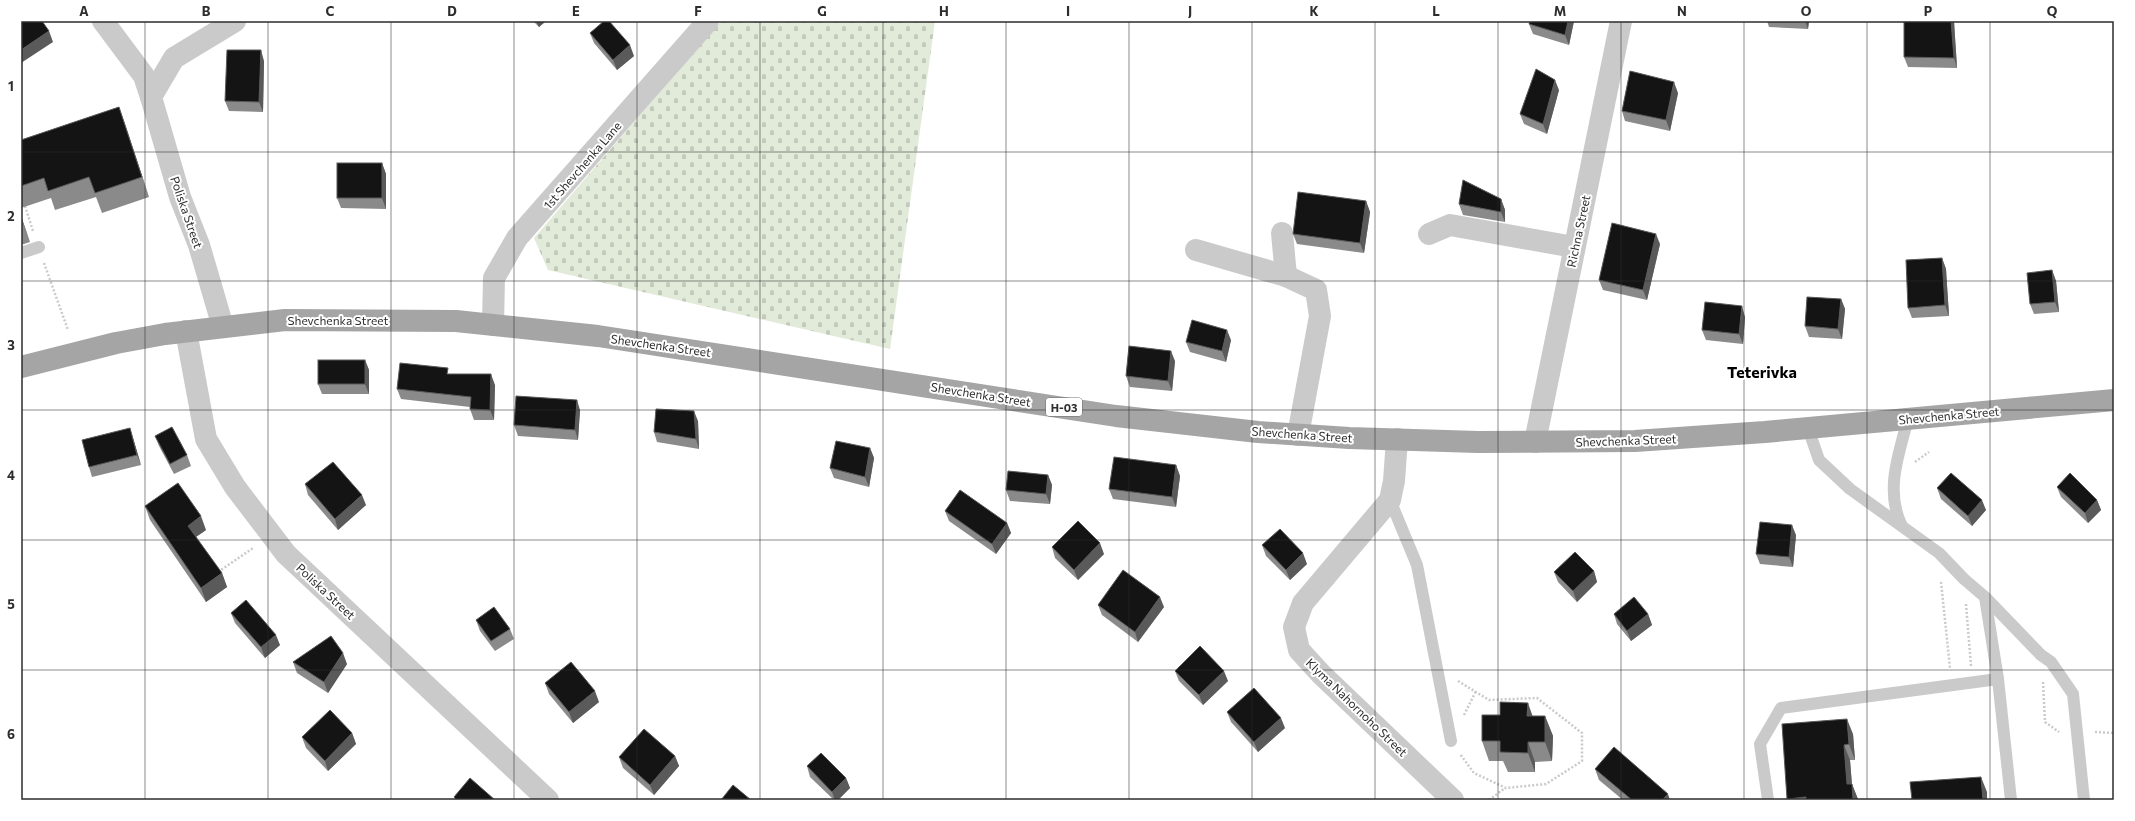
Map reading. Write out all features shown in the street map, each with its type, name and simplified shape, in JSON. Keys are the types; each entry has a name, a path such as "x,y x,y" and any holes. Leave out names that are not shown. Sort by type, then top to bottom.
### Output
{"main road":[{"name":"Shevchenka Street","path":"21,367 116,343 186,331 285,320 456,321 598,336 1116,416 1298,435 1535,442 1635,441 1808,428 2114,400"}],"street":[{"name":"Poliska Street","path":"103,21 144,76 163,133 180,197 199,245 223,327"},
{"path":"151,97 174,58 236,21"},
{"name":"1st Shevchenka Lane","path":"494,325 494,278 517,238 708,21"},
{"name":"Richna Street","path":"1535,442 1621,21"},
{"path":"1429,234 1450,225 1574,247"},
{"path":"1282,234 1286,276"},
{"path":"1196,250 1286,276 1316,290 1320,316 1298,435"},
{"name":"Poliska Street","path":"186,331 206,439 235,487 286,554 548,800"},
{"name":"Klyma Nahornoho Street","path":"1397,439 1394,481 1390,500 1303,603 1294,627 1299,650 1321,674 1454,800"}],"lane":[{"path":"21,253 39,247"},
{"path":"1901,526 1894,511 1893,483 1908,419"},
{"path":"1808,428 1819,460 1850,489 1939,553 1964,579 1985,596 2041,654 2051,662 2073,694 2084,800"},
{"path":"1390,500 1417,564 1451,741"},
{"path":"1985,596 1998,679 2011,800"},
{"path":"1768,800 1760,744 1781,708 1998,679"}],"path":[{"path":"57,298 68,330"},
{"path":"217,573 272,535"},
{"path":"1939,553 1952,685"},
{"path":"1964,579 1972,682"},
{"path":"2041,654 2044,722 2059,732 2067,727 2075,715"},
{"path":"1438,670 1489,700 1537,698 1582,733 1582,761 1546,784 1506,788 1489,800"},
{"path":"1476,691 1451,741 1474,773 1506,788"},
{"path":"2095,732 2114,733"}],"green space":[{"path":"721,21 935,21 890,349 548,270 534,238"}],"building":[{"path":"21,21 42,21 49,31 21,50"},
{"path":"604,21 609,21 630,45 613,60 590,33"},
{"path":"1530,21 1568,21 1565,35 1529,24"},
{"path":"1904,21 1951,21 1954,58 1904,57"},
{"path":"227,50 261,50 259,102 225,101"},
{"path":"1536,69 1555,80 1543,124 1520,114"},
{"path":"1630,71 1674,82 1666,120 1622,111"},
{"path":"119,107 142,177 95,193 89,177 48,191 44,178 21,186 21,140"},
{"path":"337,163 382,163 382,198 337,198"},
{"path":"1463,180 1501,199 1501,212 1459,204"},
{"path":"1298,192 1366,201 1360,243 1293,234"},
{"path":"1612,223 1656,234 1643,290 1599,280"},
{"path":"1942,258 1945,305 1908,308 1906,260"},
{"path":"2052,270 2055,302 2030,304 2027,273"},
{"path":"1807,297 1841,299 1838,329 1805,326"},
{"path":"1705,302 1742,306 1739,334 1702,330"},
{"path":"1192,320 1227,330 1222,351 1186,342"},
{"path":"1129,346 1171,351 1168,381 1126,376"},
{"path":"318,360 365,360 365,384 318,384"},
{"path":"400,363 448,368 447,374 491,374 490,410 470,409 471,397 397,389"},
{"path":"516,396 577,400 575,430 514,425"},
{"path":"656,409 694,411 696,439 654,432"},
{"path":"172,427 187,455 170,464 155,436"},
{"path":"130,428 137,455 89,467 82,440"},
{"path":"836,441 870,448 865,477 830,468"},
{"path":"1114,457 1176,465 1172,497 1109,489"},
{"path":"333,462 362,495 335,519 305,484"},
{"path":"1008,471 1048,475 1046,494 1006,490"},
{"path":"1951,473 1982,500 1968,516 1937,488"},
{"path":"2070,473 2097,500 2085,513 2057,487"},
{"path":"178,483 201,516 188,526 222,573 201,588 145,506"},
{"path":"960,490 1007,523 992,544 945,511"},
{"path":"1078,521 1100,543 1074,570 1052,547"},
{"path":"1760,522 1792,525 1789,557 1756,554"},
{"path":"1280,529 1303,553 1286,570 1262,545"},
{"path":"1575,552 1594,571 1573,591 1554,572"},
{"path":"1123,570 1160,597 1135,632 1098,605"},
{"path":"1634,597 1648,614 1627,631 1614,614"},
{"path":"246,600 276,635 261,647 231,613"},
{"path":"494,607 510,629 491,641 476,620"},
{"path":"331,636 343,653 324,682 293,662"},
{"path":"1200,646 1224,671 1199,695 1175,671"},
{"path":"571,662 595,691 569,712 545,683"},
{"path":"1254,688 1281,718 1254,742 1227,712"},
{"path":"1500,702 1528,703 1527,716 1545,716 1545,742 1528,742 1528,753 1500,752 1500,741 1482,741 1482,715 1500,715"},
{"path":"330,710 352,733 325,761 302,737"},
{"path":"1847,719 1849,744 1844,745 1847,784 1852,784 1853,800 1806,800 1806,797 1787,799 1782,724"},
{"path":"644,729 675,756 650,785 619,757"},
{"path":"1614,747 1668,794 1662,800 1632,800 1595,769"},
{"path":"821,753 846,778 832,792 807,766"},
{"path":"1981,777 1983,800 1912,800 1910,782"},
{"path":"470,778 495,800 457,800 454,797"},
{"path":"733,785 751,800 721,800"}],"district":[{"name":"Teterivka","path":"1762,371"}]}
